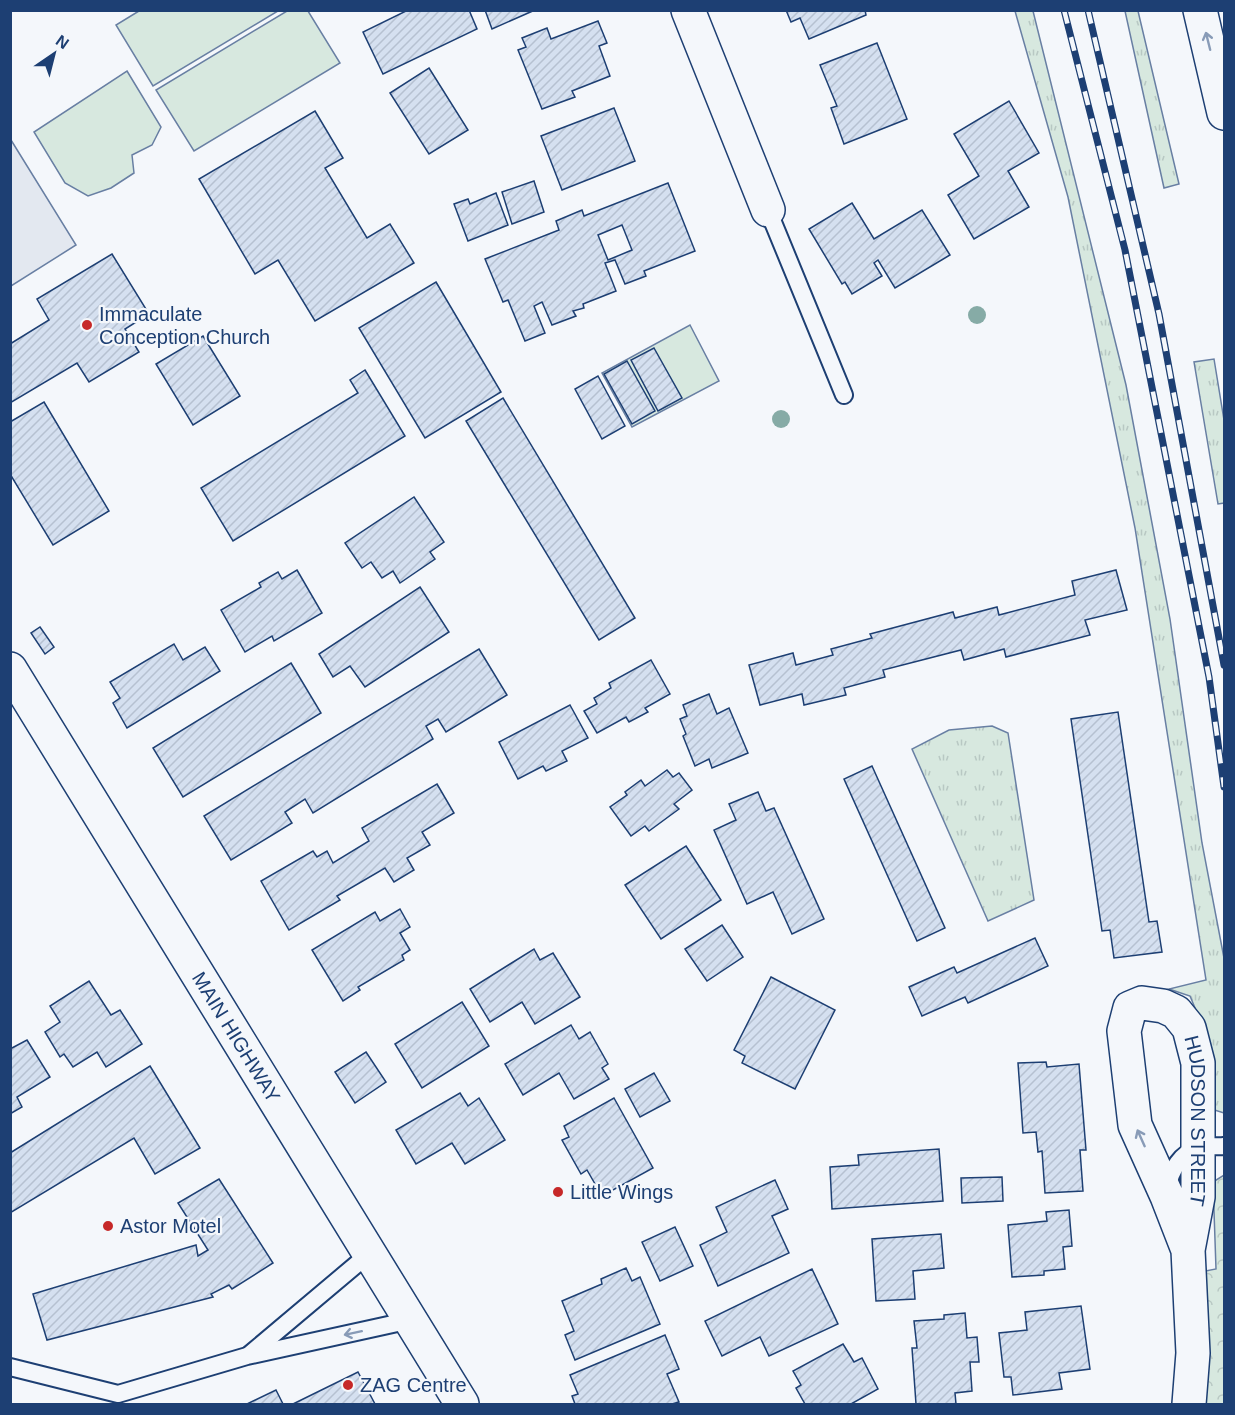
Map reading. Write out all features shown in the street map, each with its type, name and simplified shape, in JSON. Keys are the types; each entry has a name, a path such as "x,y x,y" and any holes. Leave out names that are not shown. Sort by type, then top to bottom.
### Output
{"main road":[{"path":"688,10 768,210"},
{"path":"1200,10 1224,113"},
{"name":"MAIN HIGHWAY","path":"10,669 462,1404"},
{"name":"HUDSON STREET","path":"1188,1250 1135,1125 1124,1031 1130,1008 1142,1003 1163,1006 1176,1012 1189,1028 1198,1063 1212,1147 1198,1197 1188,1250 1193,1353 1189,1404"}],"lane":[{"path":"768,210 844,395"},
{"path":"1167,1196 1173,1168 1182,1158 1212,1147"},
{"path":"247,1356 370,1253"},
{"path":"10,1367 118,1394 247,1356 411,1320"}],"green space":[{"path":"139,11 278,11 153,86 116,25"},
{"path":"287,11 308,11 340,63 194,151 156,90"},
{"path":"1015,11 1033,11 1126,385 1170,619 1202,843 1224,958 1224,1113 1208,1108 1206,1034 1190,996 1169,989 1206,980 1135,528 1068,197"},
{"path":"1125,11 1138,11 1179,184 1164,188"},
{"path":"127,71 161,127 152,145 132,155 134,173 111,188 88,196 65,183 34,132"},
{"path":"690,325 719,381 632,427 602,373"},
{"path":"1214,359 1224,420 1224,503 1218,504 1194,362"},
{"path":"992,726 1008,733 1034,900 988,921 912,749 949,730"},
{"path":"1224,1175 1224,1404 1201,1404 1200,1272 1216,1269 1213,1182"}],"shaded area":[{"path":"11,140 76,245 10,286"}],"building":[{"path":"408,10 469,10 477,29 383,74 363,32"},
{"path":"485,10 535,10 492,29"},
{"path":"786,10 865,10 866,15 809,39 800,18 791,22"},
{"path":"598,21 607,43 599,46 610,76 572,91 575,97 542,109 518,50 526,47 522,38 547,28 551,39"},
{"path":"877,43 907,119 844,144 831,108 837,106 820,65"},
{"path":"429,68 468,130 429,154 390,93"},
{"path":"1009,101 1039,153 1008,171 1029,207 974,239 948,195 979,176 954,134"},
{"path":"614,108 635,161 562,190 541,136"},
{"path":"315,111 343,158 325,168 367,238 390,224 414,263 315,321 278,260 255,274 199,179"},
{"path":"534,181 544,212 512,224 502,192"},
{"path":"668,183 695,251 644,271 646,276 625,284 615,260 605,263 616,291 583,304 584,308 573,311 576,316 552,325 542,302 534,306 545,333 525,341 508,300 503,302 485,259 559,230 556,221 582,210 584,216","holes":["622,225 632,250 608,260 598,235"]},
{"path":"496,193 508,225 468,241 454,204 468,199 470,204"},
{"path":"852,203 874,239 922,210 950,255 895,288 878,260 874,263 882,276 852,294 845,282 842,284 809,229"},
{"name":"Immaculate Conception Church","path":"112,254 149,314 125,329 139,352 89,382 77,363 10,403 10,344 49,320 37,299"},
{"path":"436,282 501,392 425,438 359,328"},
{"path":"203,336 240,396 193,425 156,364"},
{"path":"654,348 682,398 658,411 631,360"},
{"path":"627,361 655,411 632,424 604,374"},
{"path":"365,370 405,436 233,541 201,488 358,393 350,380"},
{"path":"598,376 625,426 602,439 575,389"},
{"path":"503,398 635,618 599,640 466,421"},
{"path":"44,402 109,511 53,545 10,474 10,422"},
{"path":"414,497 444,542 430,552 435,559 400,583 393,571 382,578 371,562 362,568 345,543"},
{"path":"297,570 322,613 274,641 272,636 245,652 221,610 261,587 259,583 278,572 282,579"},
{"path":"1116,570 1127,610 1085,620 1090,635 1006,657 1004,649 964,660 961,650 883,670 885,677 844,688 846,695 804,705 802,694 760,705 749,665 793,653 796,665 833,655 831,649 872,638 870,634 953,612 955,618 997,607 999,615 1075,595 1072,581"},
{"path":"420,587 449,632 365,687 350,666 333,677 319,654"},
{"path":"40,627 54,647 45,654 31,633"},
{"path":"174,644 183,660 205,647 220,671 127,728 113,703 120,698 110,682"},
{"path":"479,649 507,695 446,732 438,719 426,726 433,739 313,813 305,799 285,812 292,823 231,860 204,816"},
{"path":"651,660 670,694 645,708 648,712 629,722 626,717 597,733 584,711 597,704 594,698 611,688 609,683"},
{"path":"291,663 321,713 183,797 153,748"},
{"path":"709,694 717,714 729,708 748,753 712,768 709,759 695,766 683,736 686,734 680,719 687,716 683,705"},
{"path":"570,705 588,738 562,751 567,761 546,771 543,766 518,779 499,742"},
{"path":"1118,712 1149,922 1157,921 1162,952 1114,958 1110,930 1102,931 1071,719"},
{"path":"872,766 945,928 917,941 844,779"},
{"path":"667,770 673,777 679,773 692,790 674,804 679,809 649,831 645,826 631,836 610,807 627,795 625,792 641,780 645,786"},
{"path":"437,784 454,813 422,832 430,845 407,858 414,870 394,882 385,868 337,896 340,900 289,930 261,881 313,851 317,857 327,851 333,863 369,841 362,828"},
{"path":"758,792 766,811 774,808 824,919 792,934 773,892 747,904 714,830 736,820 729,804"},
{"path":"686,846 721,900 661,939 625,885"},
{"path":"400,909 410,927 400,933 410,950 402,955 404,960 358,987 360,990 343,1001 312,950 375,912 380,921"},
{"path":"722,925 743,957 707,981 685,949"},
{"path":"1035,938 1048,966 968,1003 965,997 922,1016 909,987 954,967 957,973"},
{"path":"534,949 540,960 553,953 580,997 535,1024 522,1002 490,1022 470,989"},
{"path":"771,977 835,1010 795,1089 742,1063 745,1056 734,1050"},
{"path":"89,981 111,1015 120,1010 142,1044 106,1067 97,1052 73,1067 64,1054 60,1057 45,1032 60,1022 50,1006"},
{"path":"462,1002 489,1046 422,1088 395,1044"},
{"path":"571,1025 579,1039 590,1032 608,1064 602,1068 609,1079 574,1099 559,1073 523,1095 505,1064"},
{"path":"27,1040 50,1077 17,1097 22,1107 10,1114 10,1049"},
{"path":"366,1052 386,1082 355,1103 335,1072"},
{"path":"1046,1062 1047,1067 1079,1064 1086,1150 1080,1150 1083,1191 1045,1193 1042,1151 1038,1152 1036,1132 1023,1133 1018,1063"},
{"path":"150,1066 200,1148 155,1174 134,1138 10,1213 10,1153"},
{"path":"654,1073 670,1101 640,1117 625,1089"},
{"path":"460,1093 468,1106 479,1098 505,1140 465,1164 452,1143 416,1164 396,1130"},
{"path":"614,1098 653,1168 602,1196 587,1170 581,1174 562,1140 569,1137 564,1126"},
{"path":"939,1149 943,1201 832,1209 830,1167 859,1165 858,1155"},
{"path":"1002,1177 1003,1201 962,1203 961,1178"},
{"path":"219,1179 273,1263 232,1289 229,1285 211,1294 213,1297 47,1340 33,1294 196,1245 198,1256 208,1250 178,1203"},
{"path":"775,1180 788,1209 772,1216 789,1253 718,1286 700,1245 727,1232 716,1207"},
{"path":"1069,1210 1072,1246 1063,1247 1065,1269 1044,1271 1044,1275 1012,1277 1008,1225 1047,1221 1046,1212"},
{"path":"675,1227 693,1266 660,1281 642,1242"},
{"path":"941,1234 944,1268 913,1271 915,1299 876,1301 872,1239"},
{"path":"626,1268 632,1281 640,1277 660,1324 575,1360 565,1335 574,1331 562,1301 602,1284 601,1279"},
{"path":"812,1269 838,1324 769,1356 760,1337 722,1356 705,1321"},
{"path":"1081,1306 1090,1369 1059,1373 1062,1389 1013,1395 1011,1377 1004,1377 999,1333 1027,1330 1025,1312"},
{"path":"965,1313 967,1338 977,1337 979,1362 970,1362 972,1391 955,1393 956,1404 916,1404 912,1348 917,1348 914,1321 944,1319 944,1315"},
{"path":"665,1335 679,1369 667,1374 679,1402 672,1404 575,1404 572,1396 578,1394 570,1375"},
{"path":"843,1344 854,1362 862,1358 878,1389 851,1404 805,1404 796,1388 801,1385 793,1371"},
{"name":"ZAG Centre","path":"358,1372 375,1404 293,1404"},
{"path":"276,1390 283,1404 247,1404"}],"railway":[{"path":"1064,10 1125,250 1209,677 1224,787"},
{"path":"1088,10 1159,314 1224,665"}],"place":[{"name":"Immaculate Conception Church","path":"87,325"},
{"name":"Little Wings","path":"558,1192"},
{"name":"Astor Motel","path":"108,1226"},
{"name":"ZAG Centre","path":"348,1385"}]}
